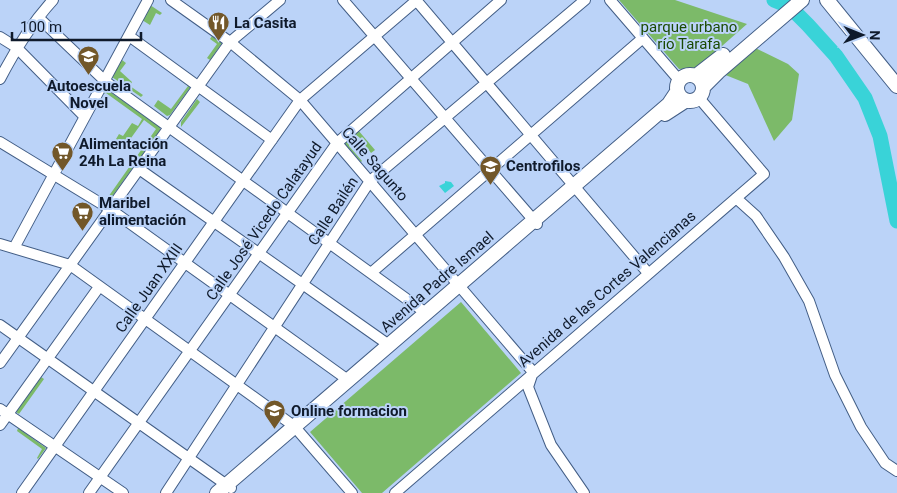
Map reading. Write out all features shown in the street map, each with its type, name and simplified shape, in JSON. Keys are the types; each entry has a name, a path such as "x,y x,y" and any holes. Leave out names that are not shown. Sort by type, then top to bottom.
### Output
{"main road":[{"path":"690,89 788,0"},
{"path":"690,89 718,72 802,0"},
{"path":"827,0 897,86"},
{"path":"837,0 871,53"},
{"name":"Avenida Padre Ismael","path":"225,490 576,188 669,104 690,89"},
{"name":"Avenida Padre Ismael","path":"296,428 426,313 461,287"}],"street":[{"path":"0,79 16,47 53,0"},
{"path":"14,248 148,0"},
{"name":"Calle Sagunto","path":"171,0 230,42 300,100 533,372"},
{"path":"0,363 230,42 280,0"},
{"path":"343,0 536,222"},
{"path":"416,0 648,273"},
{"name":"Calle Juan XXIII","path":"22,493 300,100 416,0"},
{"name":"Calle José Vicedo Calatayud","path":"89,493 337,143 501,0"},
{"name":"Calle Bailén","path":"166,493 370,181 586,0"},
{"path":"610,0 690,89"},
{"path":"39,18 105,81 426,313"},
{"path":"129,36 199,85 272,140"},
{"path":"0,37 16,47 85,117"},
{"path":"371,273 643,38"},
{"name":"Avenida de las Cortes Valencianas","path":"395,493 764,174 690,89"},
{"path":"0,142 110,209 348,380"},
{"path":"139,169 389,345"},
{"path":"736,198 756,216 784,257 809,301 835,375 861,427 885,463 897,471"},
{"path":"0,244 70,266 100,287 296,428 352,493"},
{"path":"0,425 4,412 48,358 100,287"},
{"path":"0,324 189,458 225,490"},
{"path":"533,372 528,387 551,445 584,493"},
{"path":"4,412 123,493"}],"green space":[{"name":"parque urbano río Tarafa","path":"619,0 675,0 747,24 697,68 679,69"},
{"path":"150,5 162,13 160,15 156,13 150,25 142,20"},
{"path":"212,36 222,43 210,60 207,58 217,44 210,39"},
{"path":"749,45 788,64 799,74 792,120 774,141 748,84 718,72"},
{"path":"122,60 126,63 120,71 132,82 130,86 143,95 141,97 112,77"},
{"path":"181,77 192,85 170,115 167,116 154,106 158,100 171,109 188,86 179,79"},
{"path":"106,89 160,127 160,130 108,202 106,200 156,129 144,120 126,145 116,139 119,134 123,136 132,123 138,126 142,119 106,93 103,94"},
{"path":"197,99 200,102 181,127 181,122"},
{"path":"358,130 375,150 371,153 359,137 355,135 349,140 349,146 361,162 345,144 345,141"},
{"path":"461,302 521,373 382,493 362,493 310,432"},
{"path":"41,377 44,379 19,414 16,412"},
{"path":"18,428 46,448 38,459 42,449 17,431"}],"shaded area":[{"path":"445,181 451,182 454,186 445,193 439,186 445,183"}],"waterway":[{"path":"774,0 789,6 808,25 836,56 865,98 880,136 897,221"}],"place":[{"name":"La Casita","path":"218,42"},
{"name":"Autoescuela Novel","path":"89,76"},
{"name":"Alimentación 24h La Reina","path":"63,172"},
{"name":"Centrofilos","path":"490,185"},
{"name":"Maribel alimentación","path":"83,231"},
{"name":"Online formacion","path":"275,430"}]}
